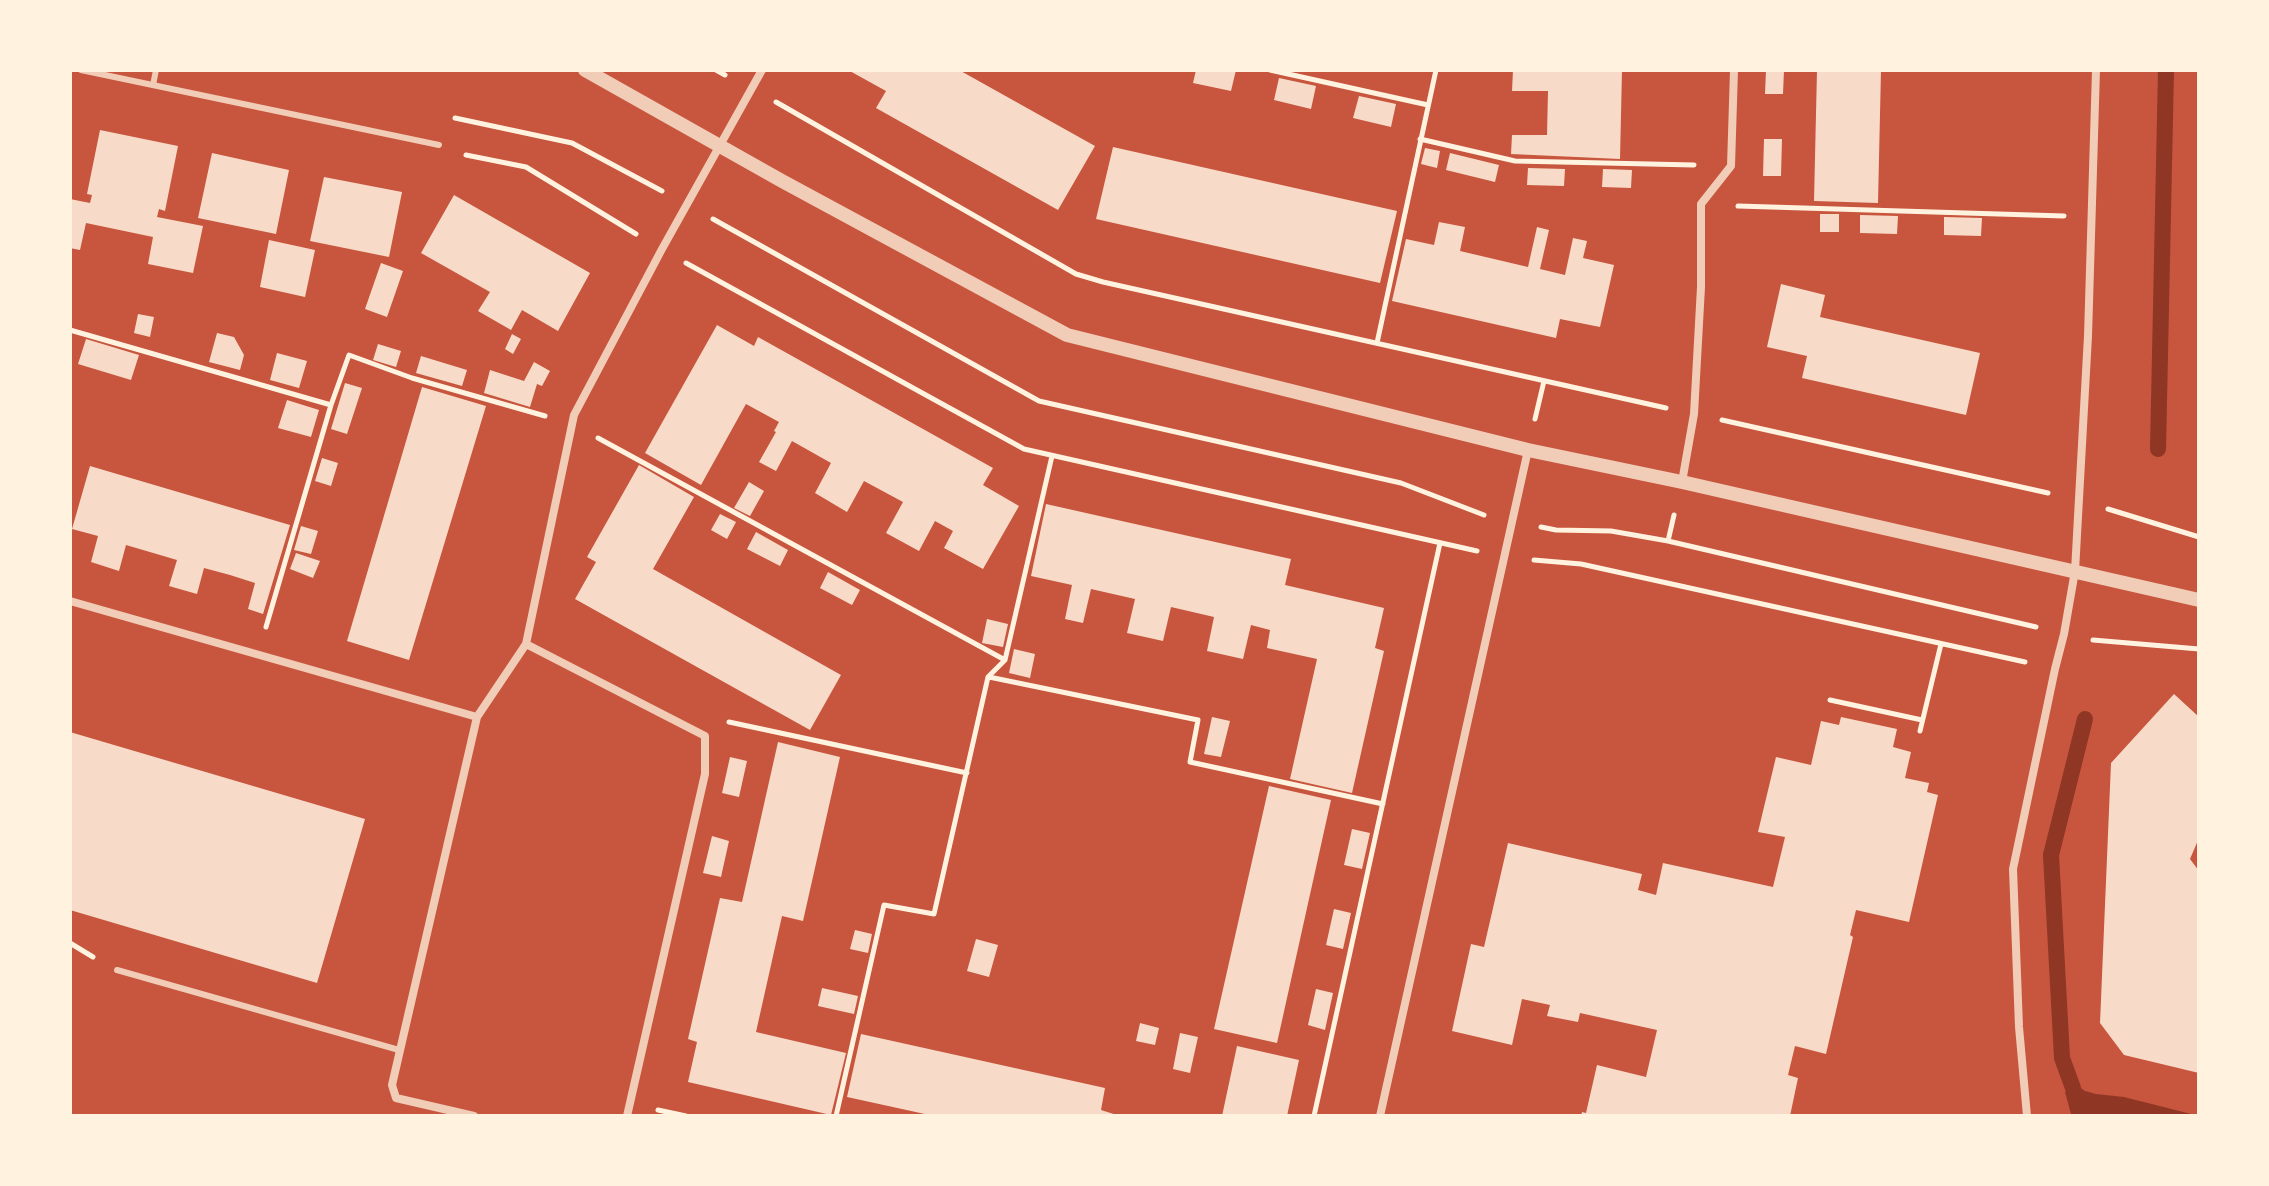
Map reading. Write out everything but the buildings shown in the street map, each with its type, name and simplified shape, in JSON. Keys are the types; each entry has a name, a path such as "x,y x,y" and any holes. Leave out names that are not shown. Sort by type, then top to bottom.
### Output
{"street":[{"path":"585,70 1067,335 1528,450 2199,600"},
{"path":"474,1116 396,1098 392,1085 477,717 526,644 574,415 762,70"},
{"path":"1682,482 1694,414 1701,287 1701,204 1731,166 1734,70"},
{"path":"2027,1116 2019,1027 2013,869 2075,571 2096,70"},
{"path":"1380,1116 1528,450"},
{"path":"70,601 477,717"},
{"path":"526,644 705,736 705,774 627,1116"}],"lane":[{"path":"81,70 439,145"},
{"path":"153,85 156,70"},
{"path":"117,970 399,1050"}],"path":[{"path":"716,70 1076,274 2078,500 2199,537"},
{"path":"1270,70 1428,105"},
{"path":"1377,343 1436,70"},
{"path":"448,116 572,143 1039,401 1401,483 1478,513 1511,521 1556,530 1611,531 1668,541 2098,641 2199,649"},
{"path":"1420,139 1515,161 1731,166"},
{"path":"439,145 458,153 526,167 725,286 1024,449 1504,557 1581,564 2055,669"},
{"path":"1701,204 2092,217"},
{"path":"70,330 331,405"},
{"path":"258,655 331,405 349,355 412,378 572,424 1005,660"},
{"path":"836,1116 884,905 934,914 988,677 1005,660 1052,456"},
{"path":"1314,1116 1440,543"},
{"path":"1920,731 1941,644"},
{"path":"988,677 1198,720 1190,762 1383,804"},
{"path":"1830,700 1922,720"},
{"path":"705,736 719,719 967,773"}],"shaded area":[{"path":"2078,1086 2096,1094 2124,1097 2199,1116 2077,1116 2071,1114 2065,1092"}],"waterway":[{"path":"2158,449 2166,70"},
{"path":"2073,1088 2062,1058 2051,855 2085,719"}]}
